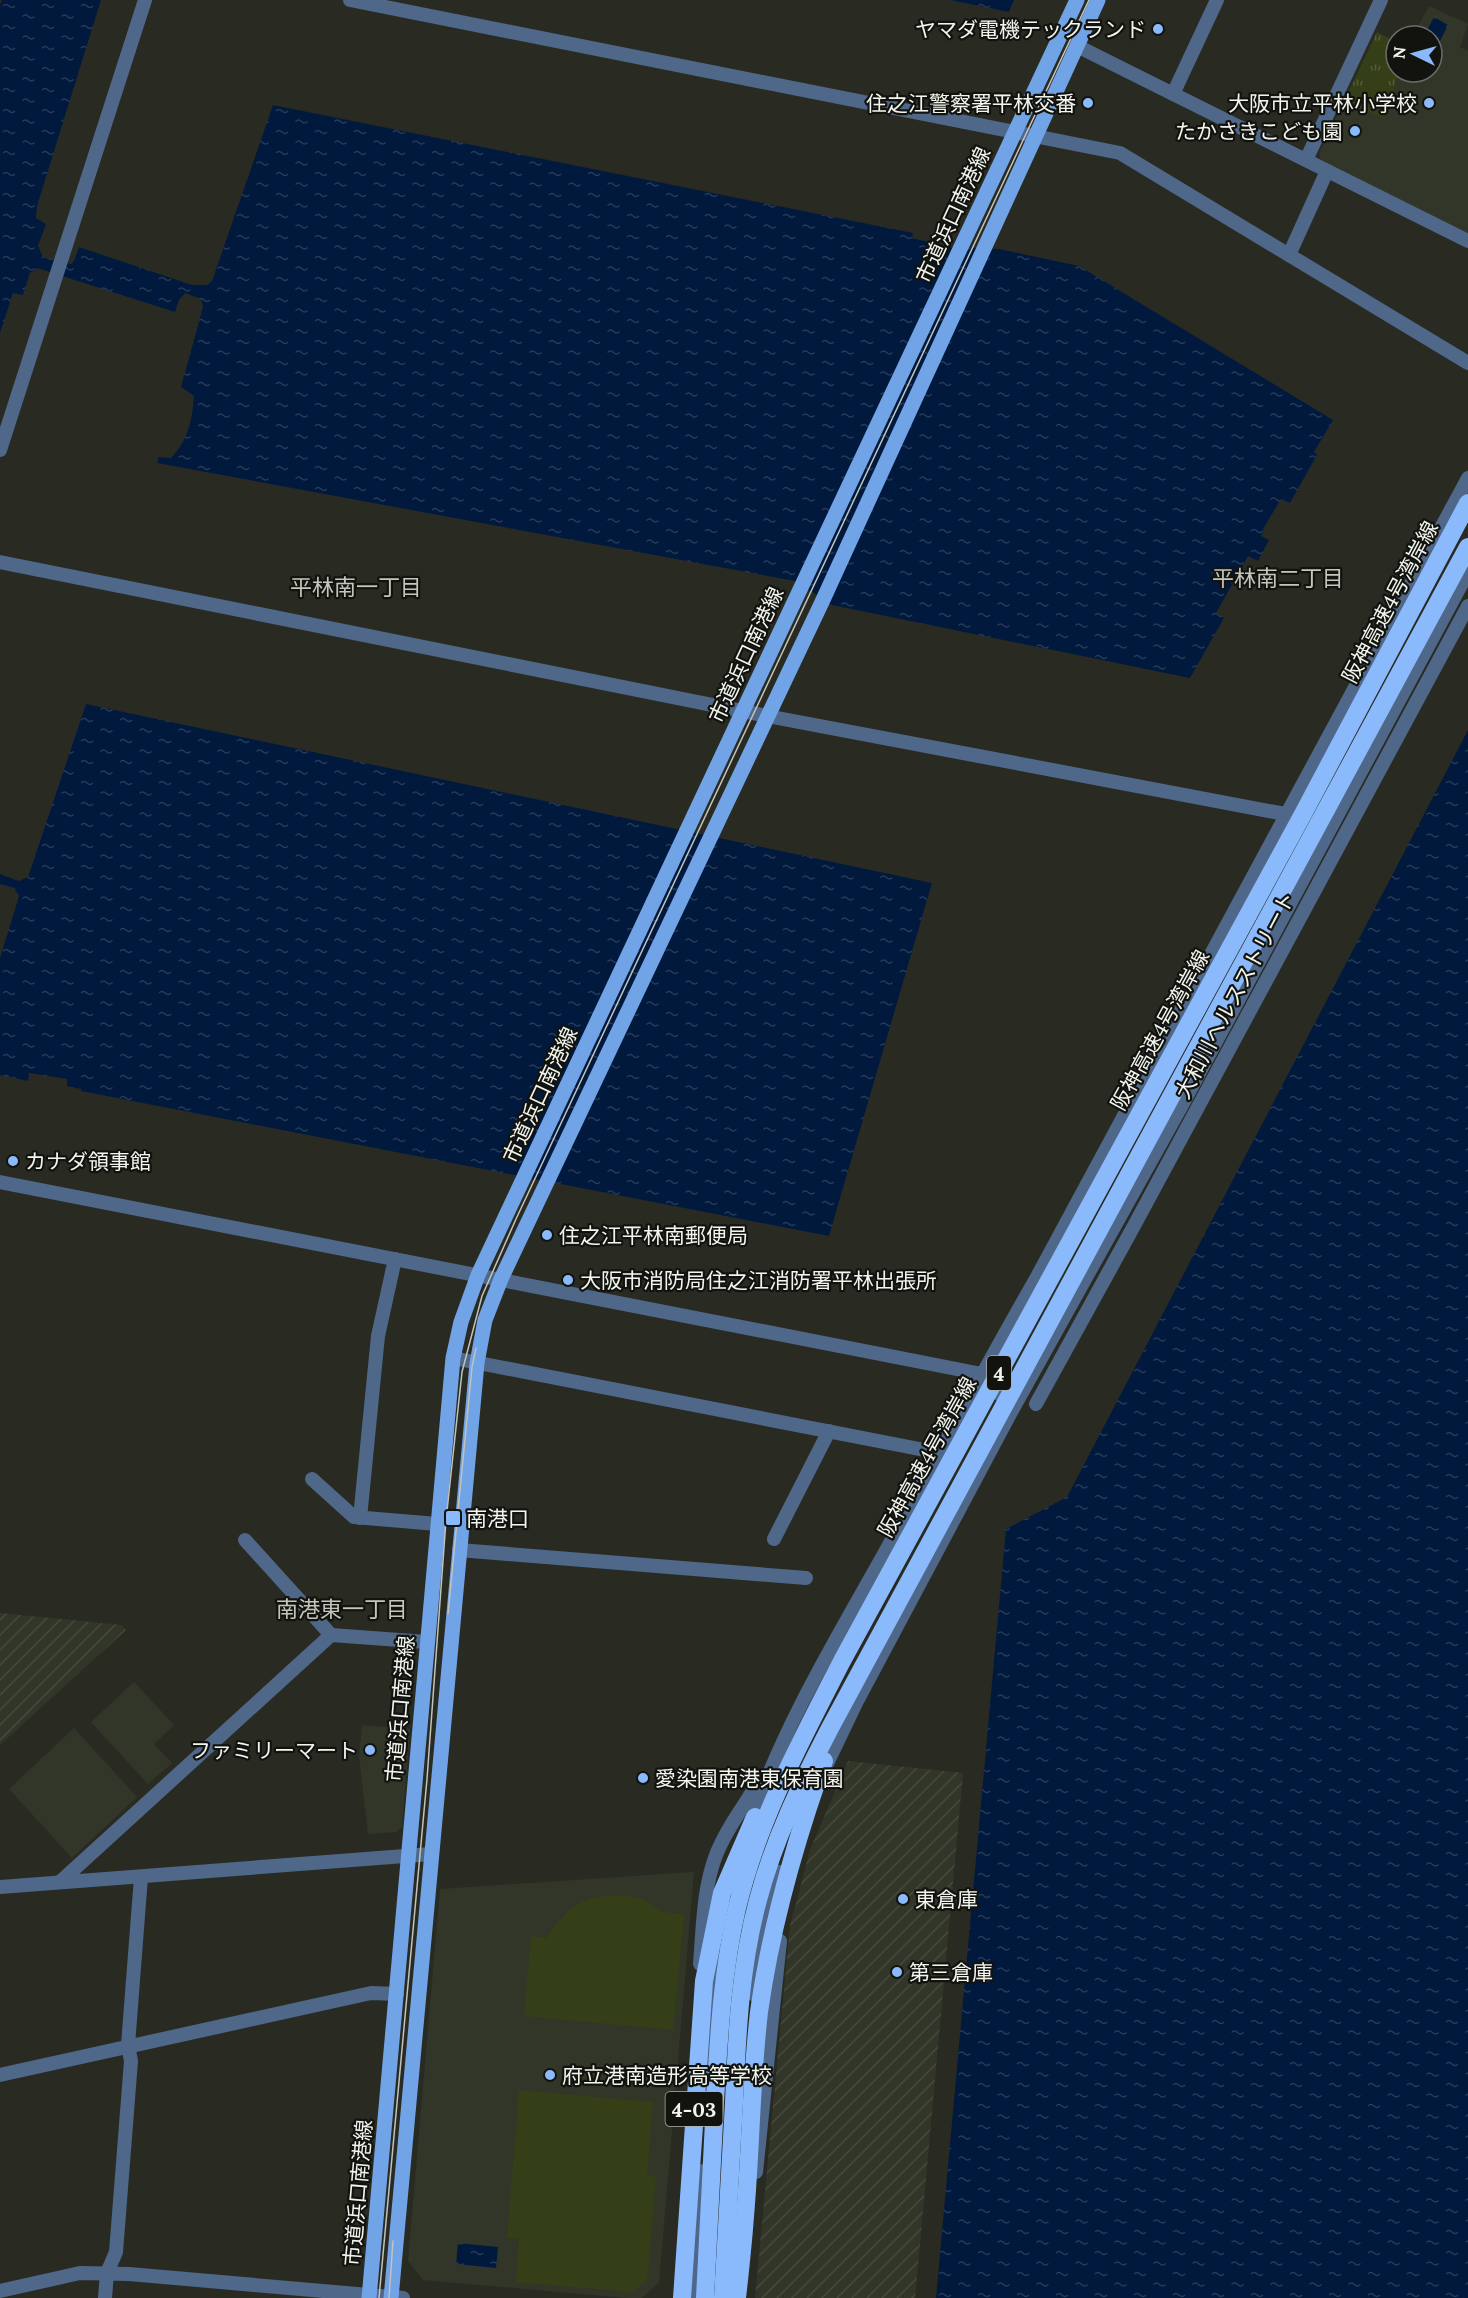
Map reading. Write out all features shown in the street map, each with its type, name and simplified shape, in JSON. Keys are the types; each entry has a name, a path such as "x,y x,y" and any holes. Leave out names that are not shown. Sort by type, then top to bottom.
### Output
{"highway":[{"name":"阪神高速4号湾岸線","path":"705,2298 721,2005 730,1938 744,1884 771,1806 842,1661 1296,826 1468,503"},
{"name":"阪神高速4号湾岸線","path":"723,2298 740,2003 746,1955 766,1870 792,1804 830,1728 1468,547"},
{"name":"4-03","path":"737,2298 745,2217 755,2053 774,1928 801,1830 821,1770 843,1713 873,1650"},
{"name":"4-03","path":"682,2298 701,2008 715,1922 726,1883 753,1821 802,1728 842,1661"}],"main road":[{"name":"市道浜口南港線","path":"370,2296 437,1524 453,1358 461,1322 478,1275 692,824 1077,0"},
{"name":"市道浜口南港線","path":"395,2298 431,1854 477,1363 485,1320 501,1279 822,602 1098,0"}],"street":[{"path":"0,450 145,0"},
{"path":"350,0 1014,134 1120,153 1468,363"},
{"path":"1173,94 1217,0"},
{"path":"1306,160 1381,0"},
{"path":"1077,46 1468,242"},
{"path":"1289,255 1327,171"},
{"path":"693,2298 703,2173 711,2012 718,1950 736,1865 776,1754 814,1679 1093,1175 1285,814 1468,478"},
{"path":"0,562 767,716 1285,814 1326,835"},
{"path":"731,2298 756,1969 771,1900 782,1865 806,1808 856,1703 910,1601 1013,1409 1182,1105 1468,572"},
{"name":"大和川ヘルスストリート","path":"1036,1404 1468,606"},
{"path":"0,1182 982,1374 1013,1409"},
{"path":"360,1518 378,1336 395,1259"},
{"path":"453,1358 940,1453"},
{"path":"774,1539 829,1431"},
{"path":"312,1479 354,1517 437,1524"},
{"path":"245,1540 331,1635 427,1642"},
{"path":"459,1550 806,1578"},
{"path":"744,2298 777,1960 792,1881 815,1808 880,1673 910,1601"},
{"path":"60,1882 331,1635"},
{"path":"675,2298 709,1882 716,1855 727,1833 776,1754"},
{"path":"0,1887 431,1854"},
{"path":"105,2298 107,2273 116,2253 131,2061 128,2045 141,1877"},
{"path":"0,2075 371,1993 398,1994"},
{"path":"0,2291 80,2273 107,2273 395,2298"}],"shaded area":[{"name":"大阪市立平林小学校","path":"1429,6 1468,24 1460,47 1468,51 1468,234 1321,160 1319,154 1344,101 1385,120 1396,84 1444,84 1444,24 1419,24"},
{"path":"0,1613 121,1625 126,1630 0,1745"},
{"path":"134,1682 174,1725 154,1744 172,1763 148,1784 91,1722"},
{"path":"362,1725 410,1729 402,1827 396,1832 368,1834 359,1757"},
{"path":"74,1728 137,1797 72,1858 9,1789"},
{"path":"848,1761 963,1773 915,2298 755,2298 790,1926 810,1850"},
{"name":"府立港南造形高等学校","path":"694,1872 659,2283 642,2298 626,2298 423,2280 408,2261 440,1889"}],"green space":[{"path":"1377,32 1384,36 1384,84 1396,84 1385,120 1344,101"},
{"path":"627,1895 647,1901 661,1912 684,1914 673,2030 524,2016 531,1936 546,1938 563,1916 579,1903 599,1897"},
{"path":"519,2090 653,2102 647,2175 656,2177 647,2280 633,2292 516,2282 519,2239 507,2237"}],"water":[{"path":"2,0 101,0 37,206 36,218 46,224 38,246 43,257 71,264 79,247 192,285 207,285 212,281 273,105 913,233 912,238 949,247 999,249 1079,266 1333,420 1314,452 1317,455 1290,503 1281,499 1263,529 1261,536 1269,540 1258,561 1248,556 1216,613 1224,618 1190,678 832,605 795,581 157,463 159,457 171,458 177,451 190,422 194,396 181,387 203,307 201,299 185,293 179,300 175,312 37,268 30,273 23,295 13,293 0,333 0,5"},
{"path":"950,0 1014,0 1009,12"},
{"path":"1434,17 1448,25 1444,33 1444,24 1430,24"},
{"path":"86,704 932,883 829,1236 81,1091 81,1089 67,1086 67,1079 29,1073 28,1081 0,1075 0,958 19,896 14,888 0,884 0,874 19,881 28,877"},
{"path":"1468,730 1468,2298 936,2298 1006,1529 1067,1497"},
{"path":"458,2243 498,2247 496,2268 456,2264"}],"tram line":[{"path":"379,2298 427,1779 446,1520 462,1372 482,1296 516,1219 1089,0"},
{"path":"448,1614 472,1367 476,1348"},
{"path":"389,2298 393,2241"}],"place":[{"name":"ヤマダ電機テックランド","path":"1158,29"},
{"name":"住之江警察署平林交番","path":"1088,103"},
{"name":"大阪市立平林小学校","path":"1429,103"},
{"name":"たかさきこども園","path":"1355,131"},
{"name":"カナダ領事館","path":"13,1161"},
{"name":"住之江平林南郵便局","path":"547,1235"},
{"name":"大阪市消防局住之江消防署平林出張所","path":"568,1280"},
{"name":"南港口","path":"453,1518"},
{"name":"ファミリーマート","path":"370,1750"},
{"name":"愛染園南港東保育園","path":"643,1778"},
{"name":"東倉庫","path":"903,1899"},
{"name":"第三倉庫","path":"897,1972"},
{"name":"府立港南造形高等学校","path":"550,2075"}],"district":[{"name":"平林南二丁目","path":"1278,578"},
{"name":"平林南一丁目","path":"356,587"},
{"name":"南港東一丁目","path":"342,1609"}]}
